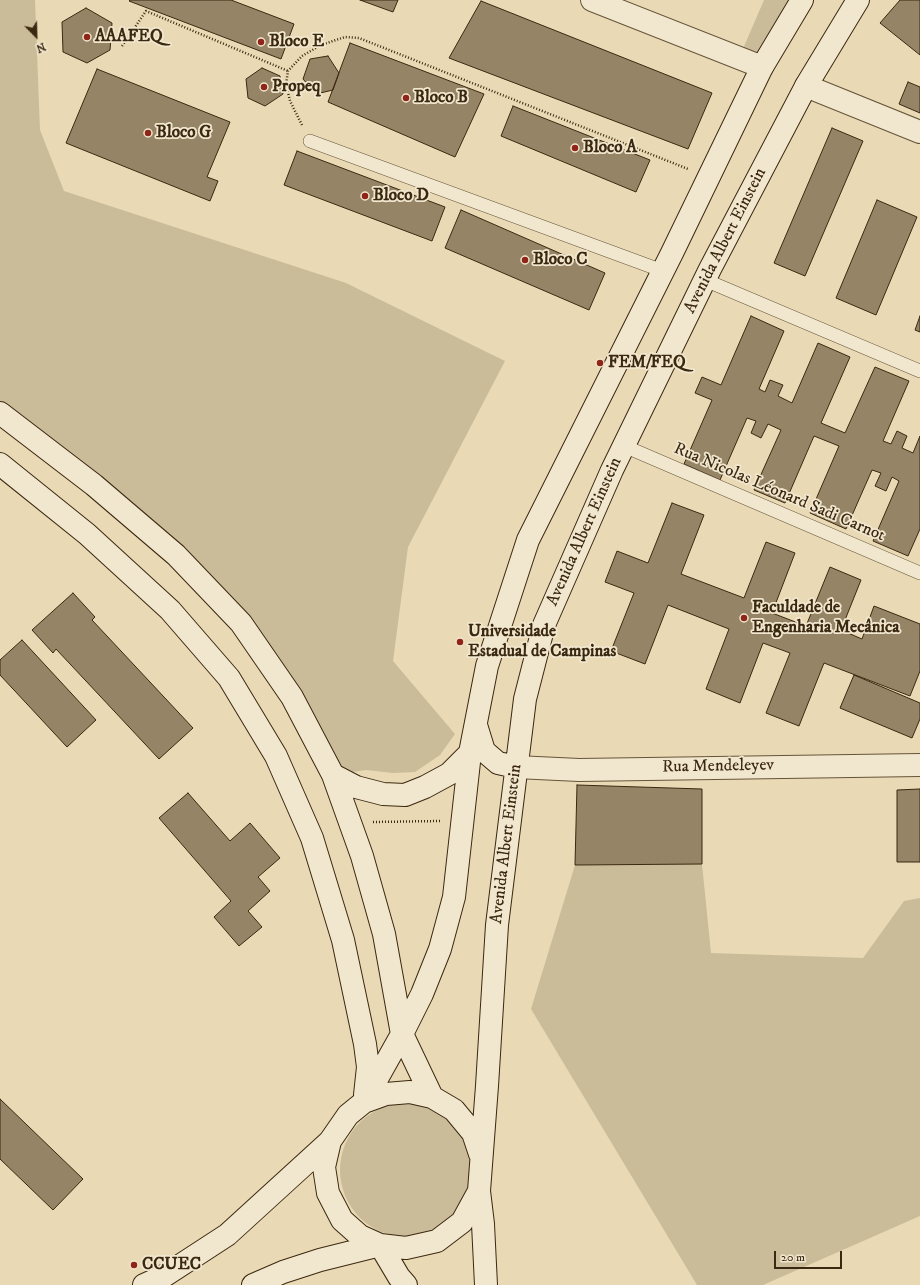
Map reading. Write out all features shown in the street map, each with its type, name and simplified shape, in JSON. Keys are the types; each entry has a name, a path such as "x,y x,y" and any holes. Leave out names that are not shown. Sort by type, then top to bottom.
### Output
{"street":[{"path":"592,0 762,67"},
{"path":"364,1102 402,1034 422,994 440,949 454,898 470,753 487,666 528,540 664,271 762,67 802,0"},
{"name":"Avenida Albert Einstein","path":"486,1285 483,1224 479,1192 497,925 525,699 544,625 624,446 705,280 806,86 858,0"},
{"path":"806,86 920,132"},
{"path":"0,414 94,485 170,550 241,623 292,697 333,775 362,856 384,934 402,1034 432,1097"},
{"path":"0,464 87,534 170,610 229,678 276,756 312,838 343,940 365,1044 368,1066 364,1102"},
{"name":"Rua Mendeleyev","path":"476,725 484,751 498,763 516,767 579,770 920,765"},
{"path":"333,775 356,787 383,794 406,795 449,774 470,753"},
{"path":"144,1285 164,1276 227,1235 330,1141 348,1115 364,1102 386,1094 410,1092 432,1097 454,1110 473,1133 481,1159"},
{"path":"330,1141 324,1167 328,1193 342,1220 360,1236 380,1245 406,1248 437,1241 462,1222 479,1192"},
{"path":"253,1285 298,1267 380,1245"},
{"path":"380,1245 399,1278 406,1285"}],"lane":[{"path":"310,142 664,271"},
{"path":"705,280 920,371"},
{"name":"Rua Nicolas Léonard Sadi Carnot","path":"624,446 920,573"}],"path":[{"path":"122,46 146,11 288,71"},
{"path":"310,142 290,102 286,84 288,71 302,56 321,45 345,37 359,38 708,178"},
{"path":"369,822 445,821"}],"shaded area":[{"path":"0,0 35,0 40,130 64,191 346,283 505,361 408,547 393,661 455,734 440,755 415,772 393,773 366,770 333,775 241,623 0,413"},
{"path":"764,0 802,0 762,67 739,58"},
{"path":"702,864 711,953 863,958 904,901 920,898 920,1216 763,1285 697,1285 531,1009 575,865"},
{"path":"414,1103 439,1111 459,1128 469,1144 473,1157 473,1183 469,1196 463,1207 449,1222 433,1232 420,1236 400,1237 375,1229 355,1212 345,1196 341,1183 340,1163 348,1138 365,1118 381,1108 394,1104"}],"building":[{"name":"Bloco E","path":"231,0 294,24 281,59 129,1"},
{"path":"360,0 398,0 393,12"},
{"path":"900,0 920,0 920,55 880,23"},
{"path":"481,1 712,93 688,149 449,58"},
{"name":"AAAFEQ","path":"86,8 112,23 110,50 87,63 63,52 62,22"},
{"name":"Bloco B","path":"350,43 484,94 455,157 328,102"},
{"path":"328,56 339,73 333,90 316,94 303,79 310,59"},
{"name":"Propeq","path":"262,68 280,76 283,94 265,106 248,98 246,79"},
{"name":"Bloco G","path":"97,69 230,122 207,177 218,181 210,201 66,143"},
{"path":"908,82 920,87 920,113 899,104"},
{"name":"Bloco A","path":"513,106 650,160 636,192 501,136"},
{"path":"832,128 863,141 805,276 774,263"},
{"name":"Bloco D","path":"297,151 445,207 432,241 284,185"},
{"path":"877,200 917,217 876,315 836,298"},
{"name":"Bloco C","path":"461,210 605,273 589,310 445,248"},
{"name":"Faculdade de Engenharia Mecânica","path":"751,316 784,331 759,389 765,392 770,380 783,385 778,396 792,403 818,343 850,357 821,423 845,433 875,367 909,381 883,441 891,444 897,431 907,436 902,448 913,453 920,436 920,529 908,556 873,541 899,481 892,477 886,491 875,486 881,473 872,470 846,529 810,513 839,446 814,436 785,503 754,490 781,430 768,424 761,438 751,433 756,421 747,418 720,480 684,464 712,400 695,393 702,377 721,385"},
{"path":"920,316 920,332 915,330"},
{"name":"Faculdade de Engenharia Mecânica","path":"672,503 704,515 681,574 744,598 766,542 795,553 772,613 806,626 830,567 861,580 841,630 862,639 874,606 920,624 920,671 910,696 824,663 799,726 766,713 790,653 763,643 740,703 706,689 729,629 668,605 645,664 611,651 634,593 605,582 617,551 648,563"},
{"path":"73,593 95,617 92,620 193,728 159,759 56,649 53,653 32,630"},
{"path":"22,640 96,720 67,747 0,675 0,660"},
{"path":"854,675 920,703 920,719 912,738 840,708"},
{"path":"577,785 702,789 702,864 575,865"},
{"path":"920,789 920,862 897,862 897,790"},
{"path":"188,793 230,841 250,823 280,858 258,877 270,891 248,911 262,927 239,946 214,917 231,901 159,818"},
{"path":"0,1099 83,1179 53,1210 0,1159"}],"place":[{"name":"AAAFEQ","path":"87,37"},
{"name":"Bloco E","path":"261,42"},
{"name":"Propeq","path":"264,87"},
{"name":"Bloco B","path":"406,98"},
{"name":"Bloco G","path":"148,133"},
{"name":"Bloco A","path":"575,148"},
{"name":"Bloco D","path":"365,196"},
{"name":"Bloco C","path":"525,260"},
{"name":"FEM/FEQ","path":"600,363"},
{"name":"Faculdade de Engenharia Mecânica","path":"744,618"},
{"name":"Universidade Estadual de Campinas","path":"460,642"},
{"name":"CCUEC","path":"134,1265"}]}
